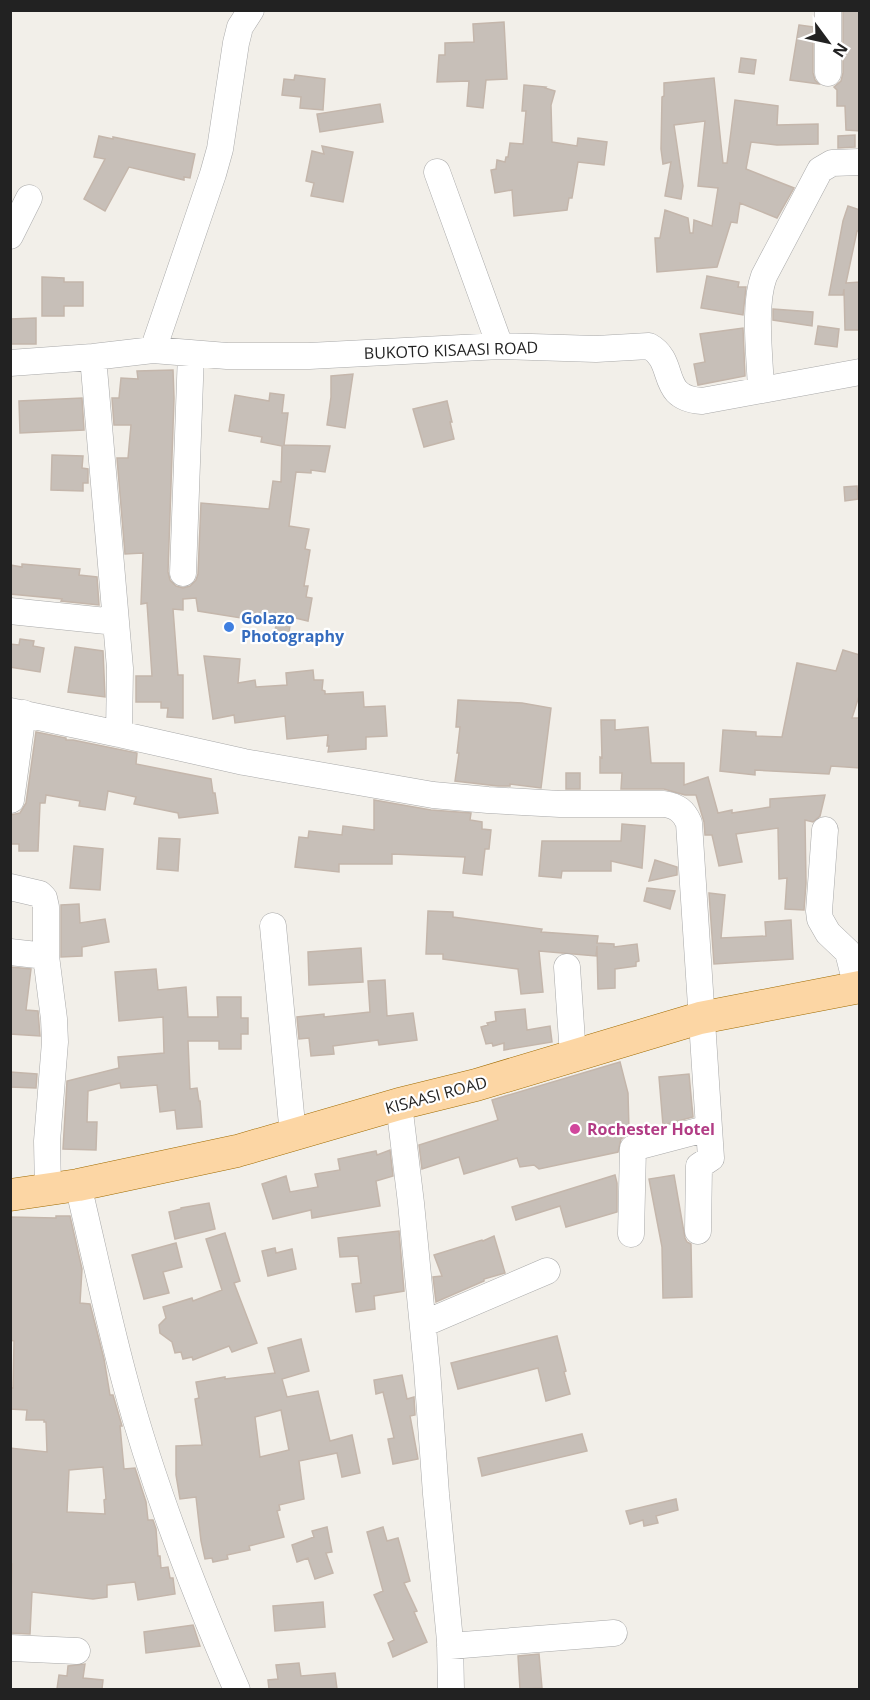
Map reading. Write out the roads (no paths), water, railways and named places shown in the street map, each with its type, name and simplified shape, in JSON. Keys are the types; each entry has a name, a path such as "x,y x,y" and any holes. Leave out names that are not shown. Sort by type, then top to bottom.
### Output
{"main road":[{"name":"KISAASI ROAD","path":"10,1195 63,1188 237,1151 399,1104 476,1085 700,1018 858,987"}],"street":[{"path":"153,350 213,174 220,149 236,43 240,27 251,10"},
{"path":"828,10 828,73"},
{"path":"761,390 758,308 759,289 764,276 820,170 832,163 860,162"},
{"path":"437,171 500,346"},
{"path":"10,236 29,198"},
{"name":"BUKOTO KISAASI ROAD","path":"10,363 153,350 227,356 309,356 500,346 596,349 649,346 657,350 662,357 673,388 680,395 702,401 860,372"},
{"path":"183,573 191,353"},
{"path":"93,357 120,668 119,734"},
{"path":"10,611 116,622"},
{"path":"11,800 17,712 244,762 433,795 560,804 664,804 673,806 685,815 689,823 700,1018 711,1158 699,1166 698,1231"},
{"path":"825,830 820,919 828,933 848,952 858,987"},
{"path":"10,887 40,894 44,898 46,907 46,956 55,1042 47,1141 149,1458 202,1609 237,1689"},
{"path":"273,926 293,1135"},
{"path":"10,952 46,956"},
{"path":"567,967 573,1056"},
{"path":"399,1104 423,1324 450,1646 451,1689"},
{"path":"631,1234 633,1148 709,1128"},
{"path":"423,1324 548,1270"},
{"path":"450,1646 614,1633"},
{"path":"10,1648 77,1651"}],"place":[{"name":"Golazo Photography","path":"229,627"},
{"name":"Rochester Hotel","path":"575,1129"}]}
